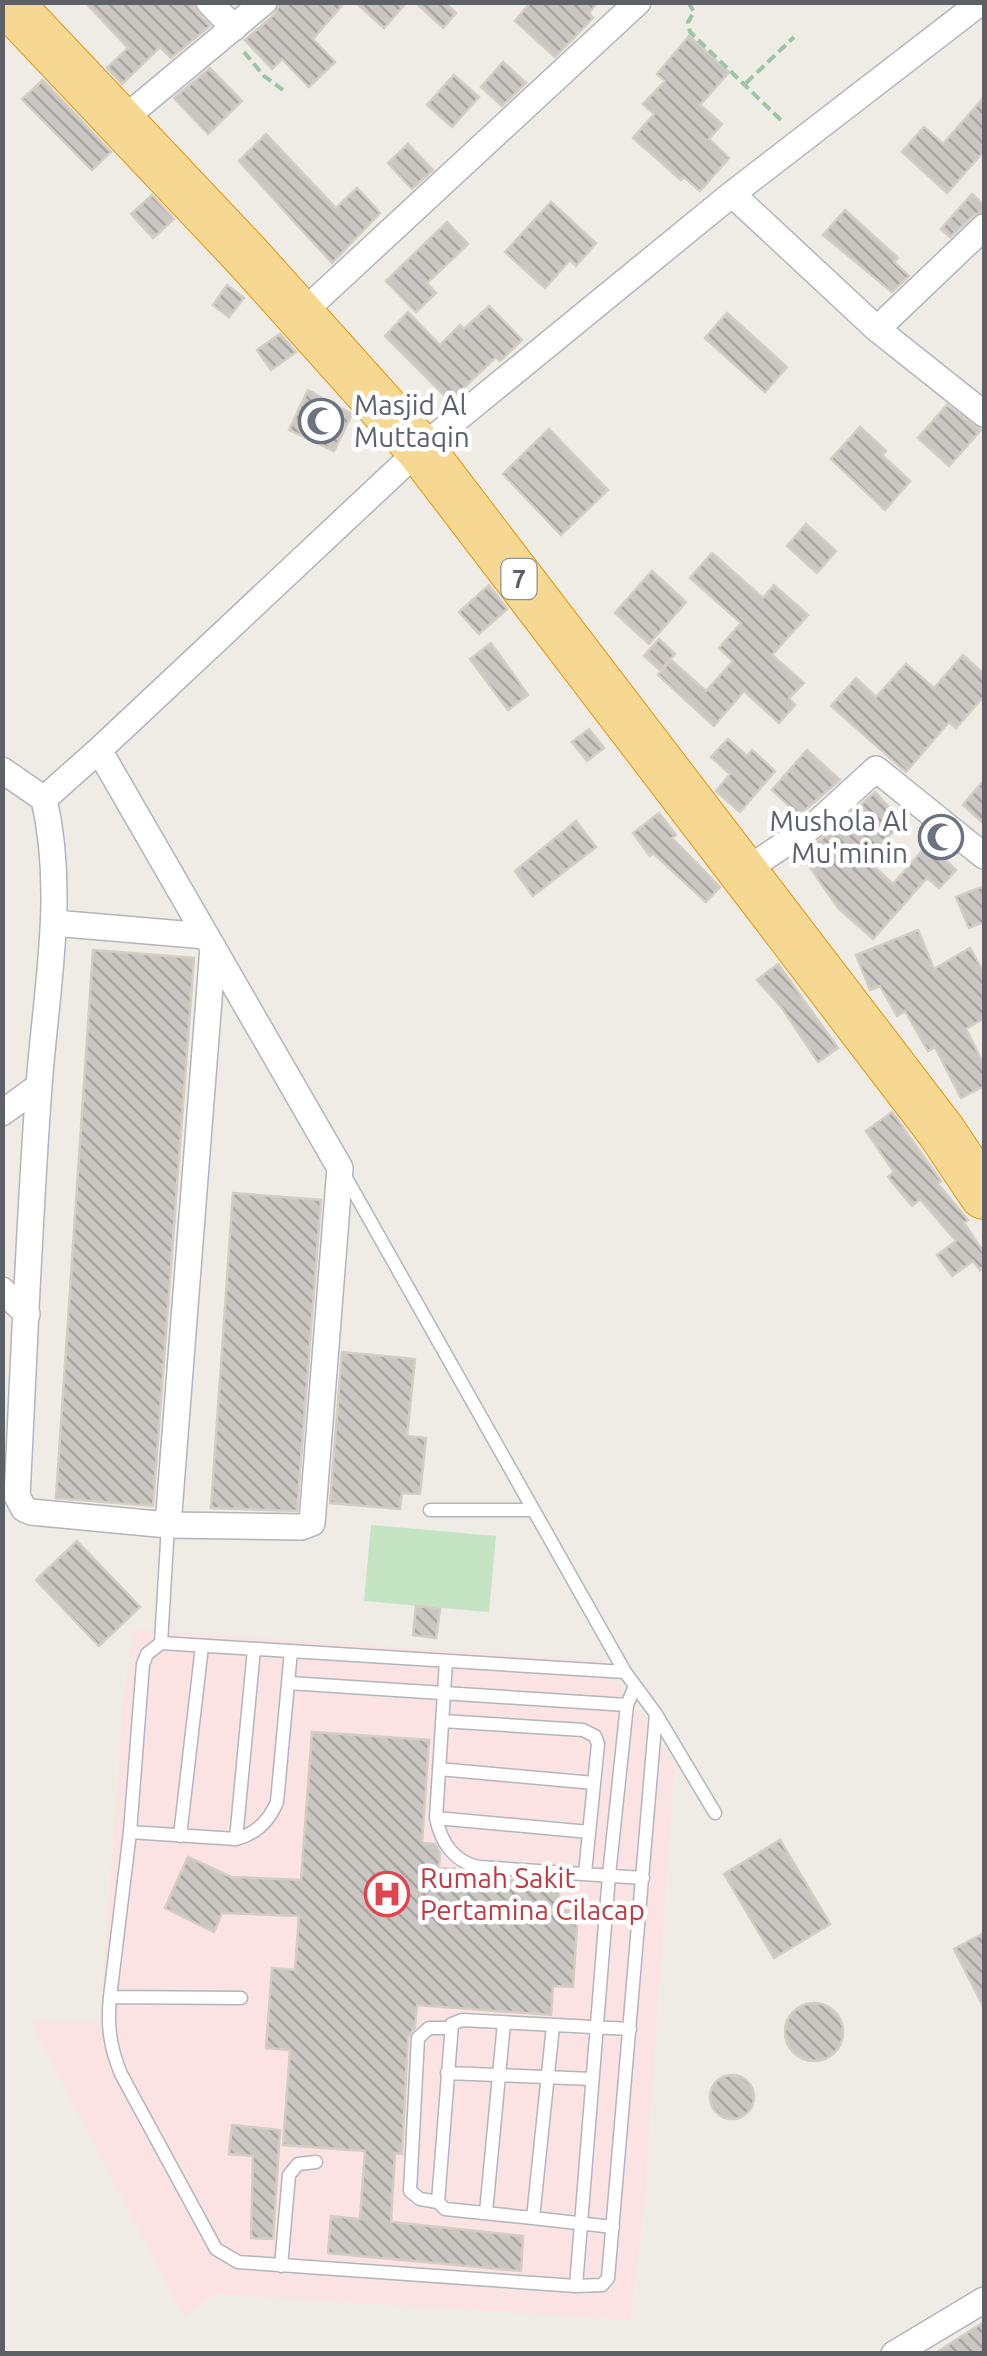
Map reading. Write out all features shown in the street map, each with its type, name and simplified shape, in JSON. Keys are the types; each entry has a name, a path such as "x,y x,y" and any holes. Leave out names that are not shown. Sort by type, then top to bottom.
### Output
{"highway":[{"name":"7","path":"7,2 420,449 941,1131 984,1195"}],"street":[{"path":"208,2 231,30"},
{"path":"120,122 264,2"},
{"path":"300,315 638,2"},
{"path":"44,799 420,449 732,194 981,2"},
{"path":"732,194 877,329 984,414"},
{"path":"877,329 984,228"},
{"path":"2,770 44,799 54,842 54,923 39,1086 19,1502 31,1512 168,1525 301,1528 312,1523 340,1168 100,750"},
{"path":"743,872 818,822 876,768 973,831 984,856"},
{"path":"54,923 210,942"},
{"path":"168,1525 210,942"},
{"path":"2,1114 39,1086"},
{"path":"2,1290 27,1314"},
{"path":"894,2354 984,2300"}],"lane":[{"path":"340,1168 625,1672 656,1714 715,1814"},
{"path":"430,1510 533,1510"},
{"path":"161,1644 168,1525"},
{"path":"625,1672 161,1644 148,1654 143,1664 130,1832 108,2023 114,2057 216,2248 232,2260 280,2266 576,2286 605,2284 656,1714"},
{"path":"180,1836 202,1646"},
{"path":"236,1839 254,1649"},
{"path":"130,1832 236,1839 251,1834 267,1821 277,1802 291,1652"},
{"path":"446,1661 436,1818 445,1843 459,1861 643,1878"},
{"path":"289,1683 626,1705"},
{"path":"576,2286 609,1875 626,1705 635,1686"},
{"path":"442,1721 590,1732 595,1736 598,1744 585,1873"},
{"path":"439,1769 594,1783"},
{"path":"436,1818 589,1832"},
{"path":"110,1997 242,1998"},
{"path":"613,2227 445,2209 438,2202 420,2199 410,2191 418,2038 429,2028 450,2028 462,2020 630,2029"},
{"path":"486,2212 504,2023"},
{"path":"533,2218 553,2026"},
{"path":"438,2202 450,2028"},
{"path":"448,2073 592,2080"},
{"path":"280,2266 288,2175 298,2164 316,2162"}],"path":[{"path":"688,2 694,12 688,22 690,32 801,141"},
{"path":"231,30 264,76 283,90"},
{"path":"746,83 794,37"}],"shaded area":[{"name":"Rumah Sakit Pertamina Cilacap","path":"134,1630 603,1661 674,1766 644,2207 630,2320 214,2294 184,2317 30,2021 100,2021 124,1696"}],"green space":[{"path":"371,1525 496,1536 489,1612 364,1601"}],"building":[{"path":"85,2 193,2 210,26 171,58 160,47 122,84 107,68 128,48"},
{"path":"280,2 345,2 313,39 335,62 309,87 282,59 272,69 245,40 275,14"},
{"path":"355,2 407,2 384,28"},
{"path":"415,2 444,2 456,13 443,28"},
{"path":"531,2 598,2 589,13 593,18 555,57 515,21"},
{"path":"689,36 729,72 700,105 722,124 709,139 729,158 700,191 684,177 681,180 633,138 654,114 643,104 665,81 657,74"},
{"path":"503,62 526,83 502,106 481,87"},
{"path":"210,68 242,101 208,134 174,98"},
{"path":"454,75 479,97 452,127 427,105"},
{"path":"43,80 111,152 92,170 22,99"},
{"path":"984,97 984,151 947,193 902,152 924,127 943,144"},
{"path":"266,134 336,208 357,188 380,213 332,263 239,161"},
{"path":"408,144 433,170 412,189 388,163"},
{"path":"972,194 984,205 984,211 950,237 941,229"},
{"path":"152,195 174,219 153,238 131,214"},
{"path":"551,202 596,243 576,266 570,260 545,288 505,252"},
{"path":"845,210 898,258 894,262 909,276 892,292 823,235"},
{"path":"447,222 468,244 427,283 436,293 416,312 386,281"},
{"path":"227,285 244,298 229,317 213,305"},
{"path":"489,306 522,340 500,361 496,357 450,401 385,336 408,312 440,345 460,325 464,329"},
{"path":"727,313 787,367 765,392 705,338"},
{"path":"280,334 296,352 271,370 257,350"},
{"name":"Masjid Al Muttaqin","path":"308,390 352,414 334,451 289,430"},
{"path":"947,405 981,430 949,466 918,438"},
{"path":"860,427 910,481 885,510 831,459"},
{"path":"549,429 608,490 561,535 503,474"},
{"path":"806,524 836,551 817,573 787,546"},
{"path":"712,553 763,598 774,585 808,615 772,655 804,683 789,698 795,705 779,723 744,691 714,726 658,675 671,660 706,691 733,661 719,648 741,623 690,578"},
{"path":"652,571 686,602 649,644 615,613"},
{"path":"489,585 507,609 479,634 459,612"},
{"path":"659,639 675,654 660,670 644,656"},
{"path":"491,643 528,695 508,710 470,659"},
{"path":"963,655 984,674 984,696 956,728 949,722 906,772 831,706 856,678 876,697 906,664 934,688"},
{"path":"589,729 604,748 587,761 572,742"},
{"path":"728,739 747,756 752,750 775,771 740,812 716,791 730,774 711,757"},
{"path":"807,750 840,780 799,815 772,790"},
{"path":"984,780 984,824 963,805"},
{"path":"875,792 903,823 865,858 893,884 928,844 956,870 939,888 927,878 873,939 838,908 800,853 829,834"},
{"path":"659,813 676,835 672,838 720,887 706,902 653,853 650,856 633,833"},
{"path":"576,821 596,847 533,896 515,871"},
{"path":"984,886 984,922 969,928 956,897"},
{"path":"918,930 934,969 970,948 984,973 984,1018 966,1029 984,1065 984,1086 961,1098 935,1047 928,1051 905,1011 897,1016 880,986 870,990 856,955"},
{"path":"93,950 194,958 153,1506 56,1498"},
{"path":"778,964 838,1048 818,1062 782,1008 757,980"},
{"path":"892,1112 941,1181 938,1184 968,1220 964,1223 984,1253 980,1270 973,1261 952,1276 937,1255 956,1241 920,1199 912,1206 888,1177 894,1172 866,1131"},
{"path":"233,1193 321,1200 297,1511 211,1508"},
{"path":"342,1352 415,1359 407,1436 426,1438 420,1494 402,1493 400,1509 330,1503"},
{"path":"77,1541 140,1607 99,1646 36,1580"},
{"path":"416,1606 440,1609 436,1638 413,1635"},
{"path":"312,1732 429,1740 422,1843 435,1844 440,1853 439,1868 455,1869 455,1876 560,1883 558,1910 578,1911 573,1987 553,1986 551,2015 417,2005 415,2027 408,2037 402,2154 395,2153 391,2222 523,2236 521,2271 328,2253 331,2216 360,2219 365,2151 283,2145 290,2050 266,2048 272,1968 295,1970 299,1916 222,1913 214,1932 165,1908 188,1857 231,1877 301,1880"},
{"path":"780,1840 830,1924 774,1958 724,1874"},
{"path":"984,1933 984,2008 954,1949"},
{"path":"814,2003 835,2011 843,2032 835,2053 814,2061 793,2053 785,2032 793,2011"},
{"path":"732,2075 748,2081 754,2097 748,2113 732,2119 716,2113 710,2097 716,2081"},
{"path":"232,2125 280,2130 273,2239 251,2238 253,2156 229,2154"},
{"path":"984,2322 984,2354 934,2354"}],"place":[{"name":"Masjid Al Muttaqin","path":"321,421"},
{"name":"Mushola Al Mu'minin","path":"941,837"},
{"name":"Rumah Sakit Pertamina Cilacap","path":"387,1894"}]}
